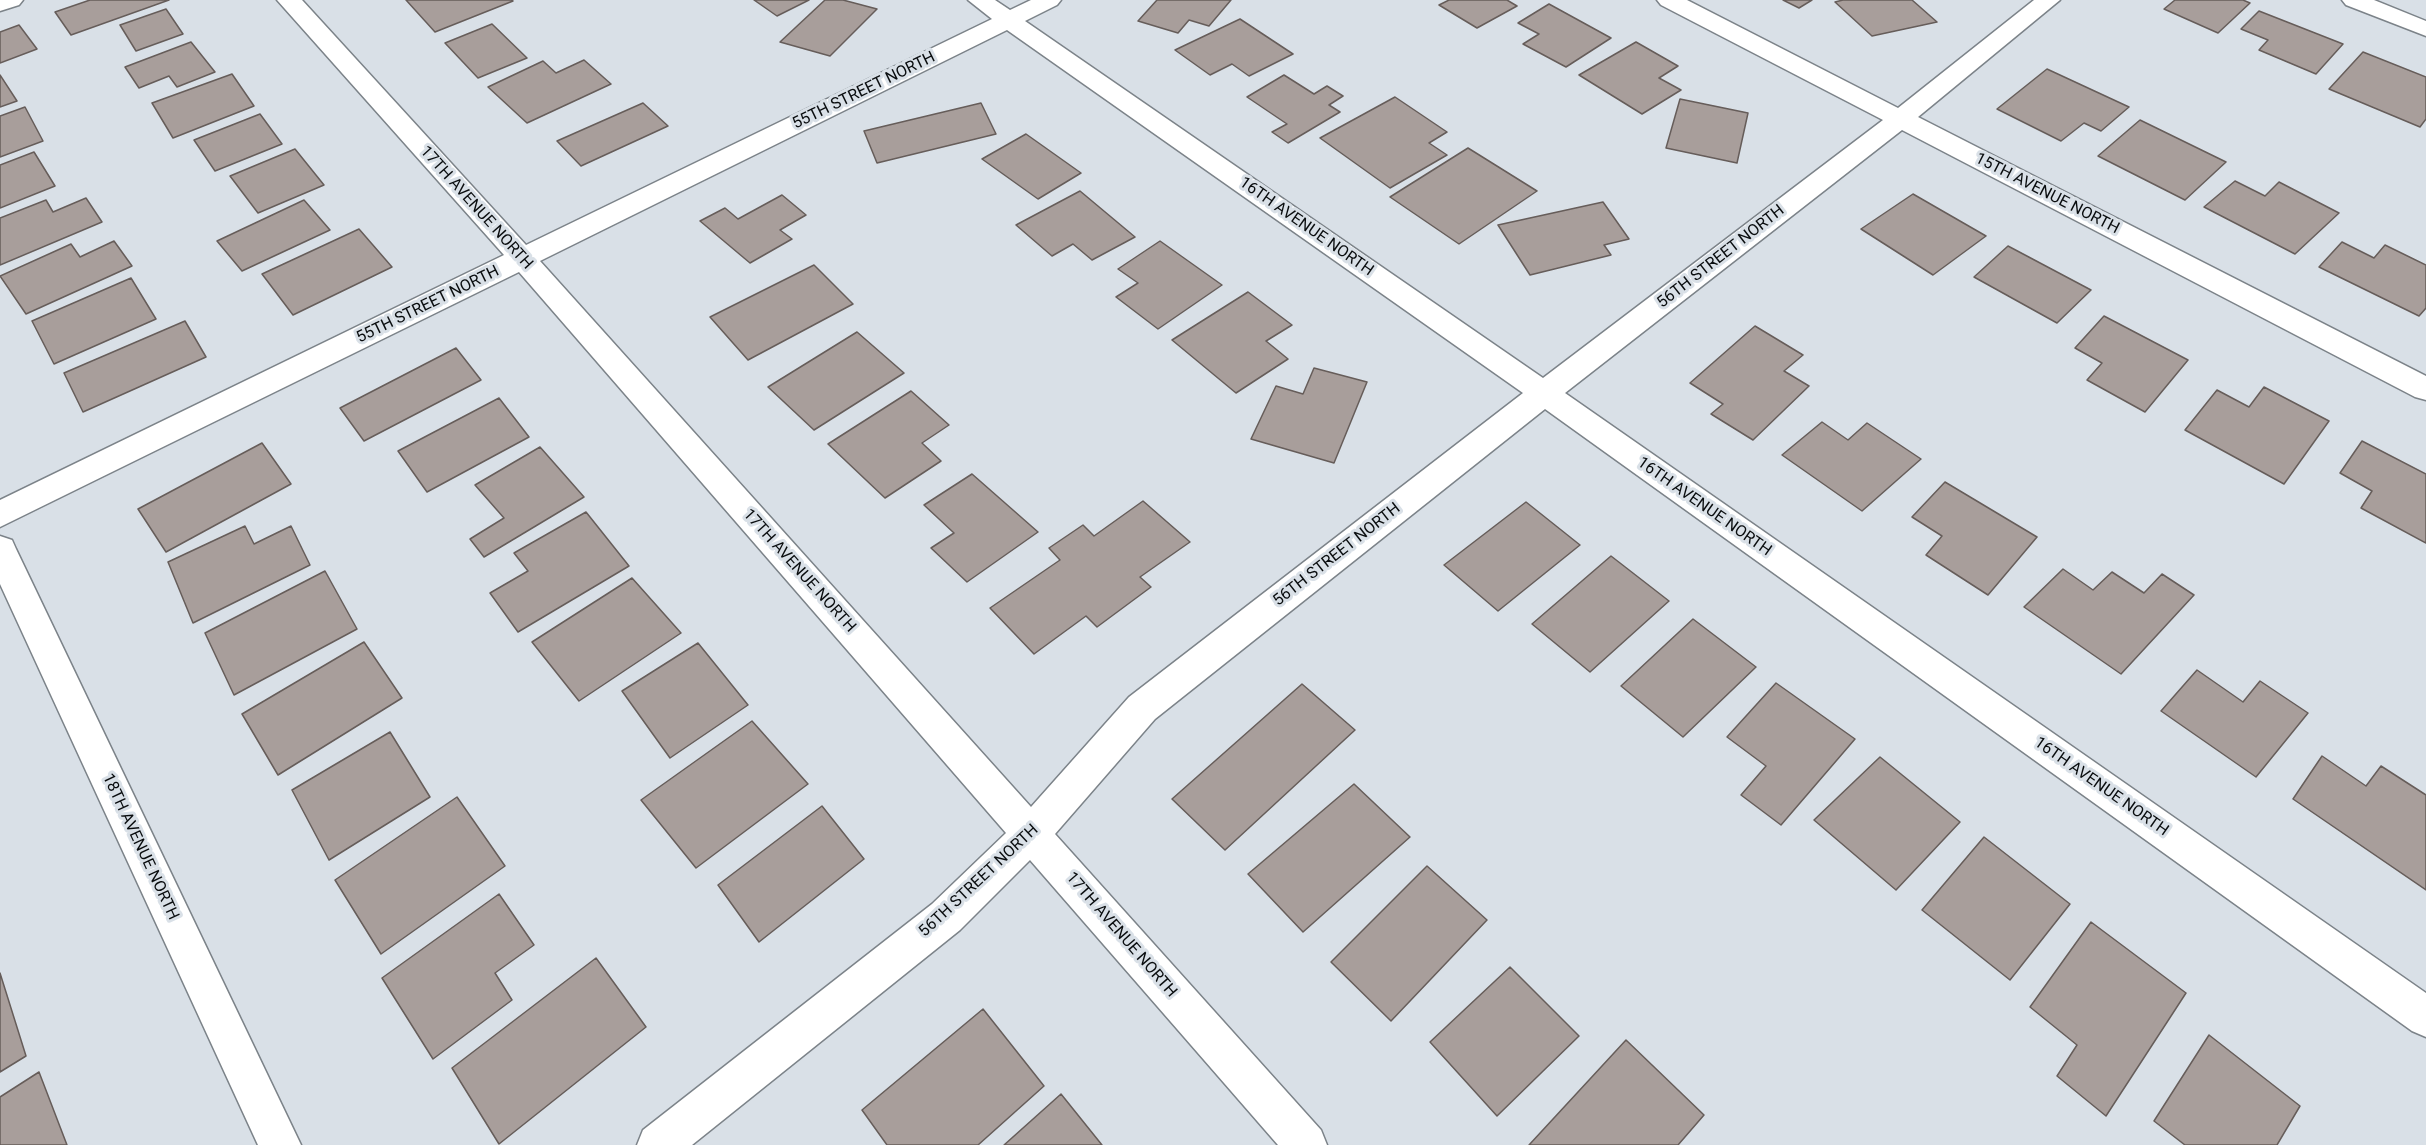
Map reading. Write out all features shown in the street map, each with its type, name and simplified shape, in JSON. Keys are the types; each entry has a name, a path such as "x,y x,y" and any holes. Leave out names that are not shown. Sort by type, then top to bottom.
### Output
{"street":[{"path":"0,4 10,0"},
{"name":"17TH AVENUE NORTH","path":"289,0 523,259 1306,1145"},
{"name":"16TH AVENUE NORTH","path":"980,0 1544,393 2426,1017"},
{"name":"55TH STREET NORTH","path":"0,514 1049,0"},
{"name":"15TH AVENUE NORTH","path":"1669,0 2426,389"},
{"name":"56TH STREET NORTH","path":"658,1145 946,917 1031,834 1142,708 1544,393 1900,119 2048,0"},
{"path":"2354,0 2426,29"},
{"name":"18TH AVENUE NORTH","path":"0,549 280,1145"}],"building":[{"path":"90,0 169,0 71,35 55,12"},
{"path":"406,0 511,0 513,1 435,32"},
{"path":"754,0 809,0 777,16"},
{"path":"825,0 843,0 877,9 830,56 780,42"},
{"path":"1157,0 1231,0 1209,26 1189,20 1178,33 1138,21"},
{"path":"1449,0 1507,0 1517,6 1477,28 1439,5"},
{"path":"1783,0 1812,0 1799,8"},
{"path":"1912,0 1937,22 1872,36 1835,2"},
{"path":"2175,0 2243,0 2250,3 2218,33 2164,9"},
{"path":"1549,4 1611,38 1566,67 1523,44 1539,34 1518,23"},
{"path":"166,9 183,34 136,51 120,25"},
{"path":"2259,11 2343,44 2316,74 2259,50 2268,40 2241,29"},
{"path":"1240,19 1293,54 1249,76 1232,64 1210,75 1175,50"},
{"path":"492,24 527,58 478,78 445,43"},
{"path":"19,25 37,49 0,63 0,32"},
{"path":"191,42 215,72 177,87 169,76 139,88 125,67"},
{"path":"1636,42 1678,66 1659,78 1681,90 1642,114 1579,75"},
{"path":"2363,52 2426,77 2426,119 2420,127 2329,89"},
{"path":"584,60 611,84 527,123 488,87 543,61 556,73"},
{"path":"2047,69 2129,107 2101,131 2084,123 2061,141 1997,109"},
{"path":"232,74 254,106 173,138 152,103"},
{"path":"0,75 17,101 0,107"},
{"path":"1284,75 1314,94 1327,86 1343,96 1329,105 1340,112 1288,143 1272,132 1287,124 1247,97"},
{"path":"1395,97 1447,132 1429,143 1447,155 1390,188 1320,138"},
{"path":"1680,99 1748,113 1737,163 1666,148"},
{"path":"643,103 668,126 581,166 557,141"},
{"path":"981,103 996,134 877,163 864,131"},
{"path":"25,107 43,141 0,157 0,116"},
{"path":"260,114 282,144 215,171 194,140"},
{"path":"2140,120 2226,162 2185,200 2098,156"},
{"path":"1026,134 1081,173 1038,199 982,159"},
{"path":"1468,148 1537,191 1459,244 1390,197"},
{"path":"295,149 324,185 258,213 230,176"},
{"path":"34,152 55,186 0,208 0,165"},
{"path":"2235,181 2265,196 2279,182 2339,213 2295,254 2204,207"},
{"path":"1080,191 1135,237 1092,260 1073,244 1052,256 1016,225"},
{"path":"1913,194 1986,236 1933,275 1861,229"},
{"path":"782,195 806,215 780,230 792,239 750,263 700,221 725,208 738,219"},
{"path":"86,198 102,222 0,265 0,218 46,200 53,212"},
{"path":"304,200 330,230 242,271 217,241"},
{"path":"1603,202 1629,239 1604,245 1611,255 1530,275 1498,225"},
{"path":"359,229 392,267 293,315 262,274"},
{"path":"114,241 132,266 26,314 0,276 71,244 80,257"},
{"path":"1160,241 1222,285 1158,329 1116,297 1138,283 1118,269"},
{"path":"2342,242 2374,258 2385,245 2426,265 2426,308 2419,316 2319,267"},
{"path":"2008,246 2091,290 2057,323 1974,277"},
{"path":"814,265 853,304 748,360 710,317"},
{"path":"131,278 156,319 54,364 32,321"},
{"path":"1248,292 1292,325 1266,341 1288,359 1236,393 1172,340"},
{"path":"2104,316 2188,360 2145,412 2087,380 2102,363 2075,348"},
{"path":"185,321 206,357 83,412 64,373"},
{"path":"1755,326 1803,355 1784,371 1809,386 1753,440 1711,414 1723,404 1690,383"},
{"path":"857,332 904,373 814,430 768,387"},
{"path":"456,348 481,380 364,441 340,408"},
{"path":"1314,368 1367,382 1334,463 1251,439 1276,386 1303,394"},
{"path":"2264,387 2329,421 2284,484 2185,430 2217,390 2249,407"},
{"path":"911,391 949,425 922,443 941,461 885,498 828,444"},
{"path":"499,398 529,437 427,492 398,451"},
{"path":"1822,422 1848,440 1867,423 1921,459 1862,511 1782,455"},
{"path":"2362,441 2426,474 2426,543 2361,508 2372,491 2340,473"},
{"path":"262,443 291,484 166,552 138,509"},
{"path":"540,447 584,497 484,557 470,539 504,518 475,485"},
{"path":"972,474 1038,532 967,582 931,548 954,533 924,505"},
{"path":"1945,482 2037,537 1988,595 1926,555 1942,536 1912,517"},
{"path":"1143,501 1190,542 1140,577 1151,587 1097,627 1086,616 1034,654 990,608 1060,560 1049,548 1083,525 1094,536"},
{"path":"1526,502 1580,545 1498,611 1444,565"},
{"path":"586,512 629,566 518,632 490,593 528,571 514,553"},
{"path":"245,526 254,544 291,526 310,565 193,623 168,562"},
{"path":"1611,556 1669,601 1590,672 1532,624"},
{"path":"2063,569 2093,590 2112,572 2144,593 2162,574 2194,595 2121,674 2024,607"},
{"path":"325,571 357,629 234,695 205,633"},
{"path":"632,578 681,633 579,701 532,642"},
{"path":"1693,619 1756,667 1683,737 1621,686"},
{"path":"364,642 402,698 278,775 242,714"},
{"path":"698,643 748,705 670,758 622,691"},
{"path":"2197,670 2243,702 2260,681 2308,713 2256,777 2161,711"},
{"path":"1776,683 1855,739 1781,825 1741,795 1766,766 1727,737"},
{"path":"1302,684 1355,730 1225,850 1172,799"},
{"path":"752,721 808,784 696,868 641,800"},
{"path":"390,732 430,797 329,860 292,790"},
{"path":"2322,756 2366,786 2381,766 2426,795 2426,890 2293,799"},
{"path":"1880,757 1960,822 1896,890 1814,820"},
{"path":"1354,784 1410,837 1303,932 1248,874"},
{"path":"457,797 505,866 381,954 335,880"},
{"path":"822,806 864,859 759,942 718,885"},
{"path":"1984,837 2070,904 2010,980 1922,910"},
{"path":"1427,866 1487,920 1391,1021 1331,962"},
{"path":"499,894 534,945 495,973 512,1000 433,1059 382,978"},
{"path":"2091,922 2186,993 2106,1116 2057,1076 2077,1045 2030,1007"},
{"path":"596,958 646,1027 499,1144 452,1068"},
{"path":"1510,967 1579,1036 1497,1116 1430,1042"},
{"path":"0,973 26,1056 0,1072"},
{"path":"983,1009 1044,1086 978,1145 887,1145 862,1110"},
{"path":"2209,1035 2300,1106 2277,1145 2185,1145 2154,1121"},
{"path":"1626,1040 1704,1115 1678,1145 1529,1145"},
{"path":"39,1072 67,1145 0,1145 0,1097"},
{"path":"1061,1094 1102,1145 1004,1145"}]}
